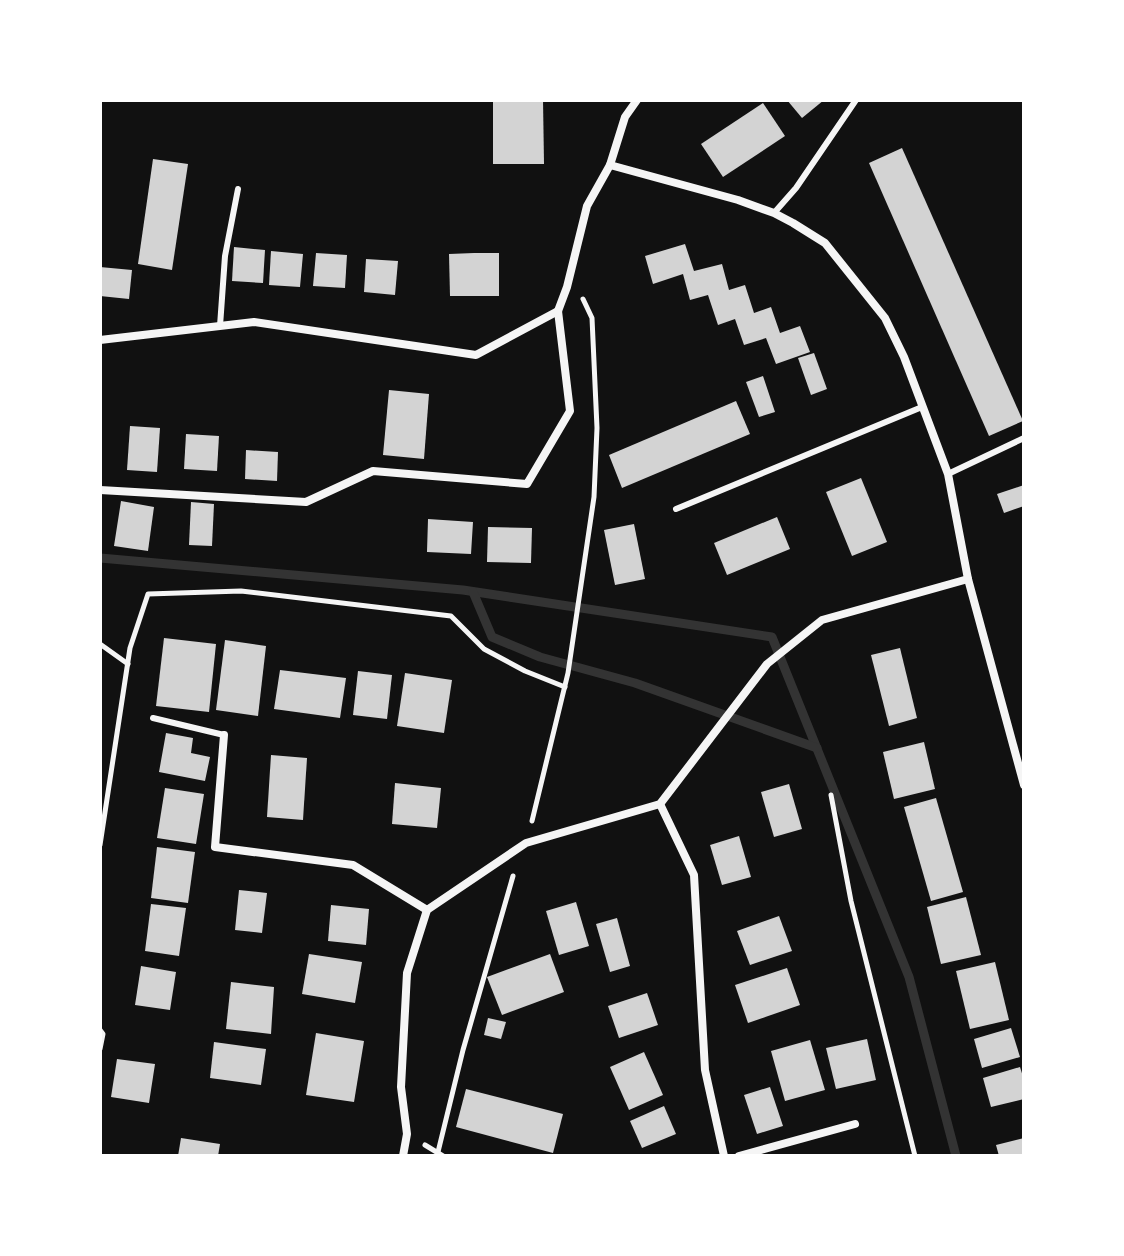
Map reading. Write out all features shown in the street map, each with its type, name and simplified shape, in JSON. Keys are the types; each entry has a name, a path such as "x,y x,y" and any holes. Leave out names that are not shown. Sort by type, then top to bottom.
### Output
{"street":[{"path":"100,490 306,502 373,471 527,484 570,411 558,311 587,206 610,165 625,117 637,100"},
{"path":"610,165 774,213 825,243 885,318 904,357 948,474 968,579 1024,785"},
{"path":"100,340 254,322 476,355 558,311"},
{"path":"403,1156 407,1134 401,1087 407,973 427,910 526,843 660,804 767,664 822,620 968,579"},
{"path":"224,735 215,847 353,865 427,910"},
{"path":"660,804 694,875 705,1070 724,1156"},
{"path":"739,1156 855,1124"}],"lane":[{"path":"774,213 796,188 856,100"},
{"path":"220,326 225,256 238,189"},
{"path":"676,509 922,407"},
{"path":"948,474 1024,438"},
{"path":"153,718 224,735"}],"path":[{"path":"437,1156 508,886 526,843 568,673 594,497 597,428 592,318 581,294 567,287"},
{"path":"100,845 130,648 148,594 241,591 451,616 484,649 525,671 565,687"},
{"path":"100,644 128,664"},
{"path":"831,795 851,901 915,1156"},
{"path":"100,1030 103,1034 100,1049"}],"building":[{"path":"493,100 543,100 544,164 493,164"},
{"path":"787,100 824,100 802,118"},
{"path":"763,103 785,136 723,177 701,144"},
{"path":"902,148 1023,421 989,436 869,163"},
{"path":"153,159 188,164 172,270 138,264"},
{"path":"685,244 694,271 722,264 729,290 745,285 754,313 771,307 780,333 800,326 810,352 776,364 766,338 744,345 735,319 718,325 708,295 690,300 683,274 653,284 645,256"},
{"path":"234,247 265,250 263,283 232,281"},
{"path":"271,251 303,254 300,287 269,285"},
{"path":"316,253 347,255 345,288 313,286"},
{"path":"499,253 499,296 450,296 449,254"},
{"path":"366,259 398,261 395,295 364,292"},
{"path":"100,267 132,270 129,299 100,296"},
{"path":"814,353 827,389 811,395 798,358"},
{"path":"763,376 775,412 759,417 746,382"},
{"path":"389,390 429,394 424,459 383,455"},
{"path":"736,401 750,434 622,488 609,455"},
{"path":"130,426 160,428 157,472 127,470"},
{"path":"186,434 219,436 217,471 184,469"},
{"path":"246,450 278,452 277,481 245,479"},
{"path":"861,478 887,542 852,556 826,492"},
{"path":"1024,485 1024,506 1004,513 997,494"},
{"path":"121,501 154,507 148,551 114,546"},
{"path":"191,502 214,504 212,546 189,545"},
{"path":"777,517 790,549 727,575 714,543"},
{"path":"428,519 473,522 471,554 427,552"},
{"path":"634,524 645,579 615,585 604,530"},
{"path":"488,527 532,528 531,563 487,562"},
{"path":"164,638 216,644 209,712 156,706"},
{"path":"225,640 266,646 258,716 216,710"},
{"path":"900,648 917,718 889,726 871,655"},
{"path":"280,670 346,678 340,718 274,709"},
{"path":"358,671 392,675 387,719 353,715"},
{"path":"405,673 452,680 444,733 397,726"},
{"path":"166,733 193,738 191,753 210,757 205,781 159,772"},
{"path":"924,742 935,789 894,799 883,752"},
{"path":"271,755 307,758 303,820 267,817"},
{"path":"395,783 441,788 437,828 392,824"},
{"path":"789,784 802,829 774,837 761,792"},
{"path":"165,788 204,794 196,844 157,838"},
{"path":"936,798 963,892 931,901 904,807"},
{"path":"739,836 751,877 722,885 710,845"},
{"path":"157,847 195,852 188,903 151,898"},
{"path":"239,890 267,893 262,933 235,930"},
{"path":"966,897 981,955 941,964 927,907"},
{"path":"576,902 589,946 559,955 546,911"},
{"path":"151,904 186,908 179,956 145,951"},
{"path":"331,905 369,909 366,945 328,941"},
{"path":"779,916 792,951 750,965 737,931"},
{"path":"617,918 630,966 610,972 596,924"},
{"path":"309,954 362,962 355,1003 302,994"},
{"path":"550,954 564,992 502,1015 487,977"},
{"path":"995,962 1009,1020 970,1029 956,971"},
{"path":"141,966 176,972 170,1010 135,1005"},
{"path":"787,968 800,1005 748,1023 735,985"},
{"path":"231,982 274,987 271,1034 226,1029"},
{"path":"647,993 658,1025 619,1038 608,1006"},
{"path":"488,1018 506,1022 501,1039 484,1035"},
{"path":"1011,1028 1020,1057 982,1068 974,1039"},
{"path":"316,1033 364,1041 354,1102 306,1095"},
{"path":"867,1039 876,1080 836,1089 826,1048"},
{"path":"810,1040 825,1090 785,1101 771,1051"},
{"path":"214,1042 266,1049 261,1085 210,1078"},
{"path":"644,1052 663,1095 629,1110 610,1067"},
{"path":"117,1059 155,1064 149,1103 111,1097"},
{"path":"1020,1067 1024,1099 991,1107 983,1078"},
{"path":"770,1087 783,1126 757,1134 744,1095"},
{"path":"466,1089 563,1114 553,1153 456,1127"},
{"path":"664,1106 676,1134 642,1148 630,1121"},
{"path":"181,1138 220,1144 218,1156 178,1156"},
{"path":"1024,1138 1024,1156 999,1156 996,1145"}],"waterway":[{"path":"100,558 463,590 772,637 909,977 956,1156"},
{"path":"473,592 492,637 540,657 635,683 817,748"}]}
